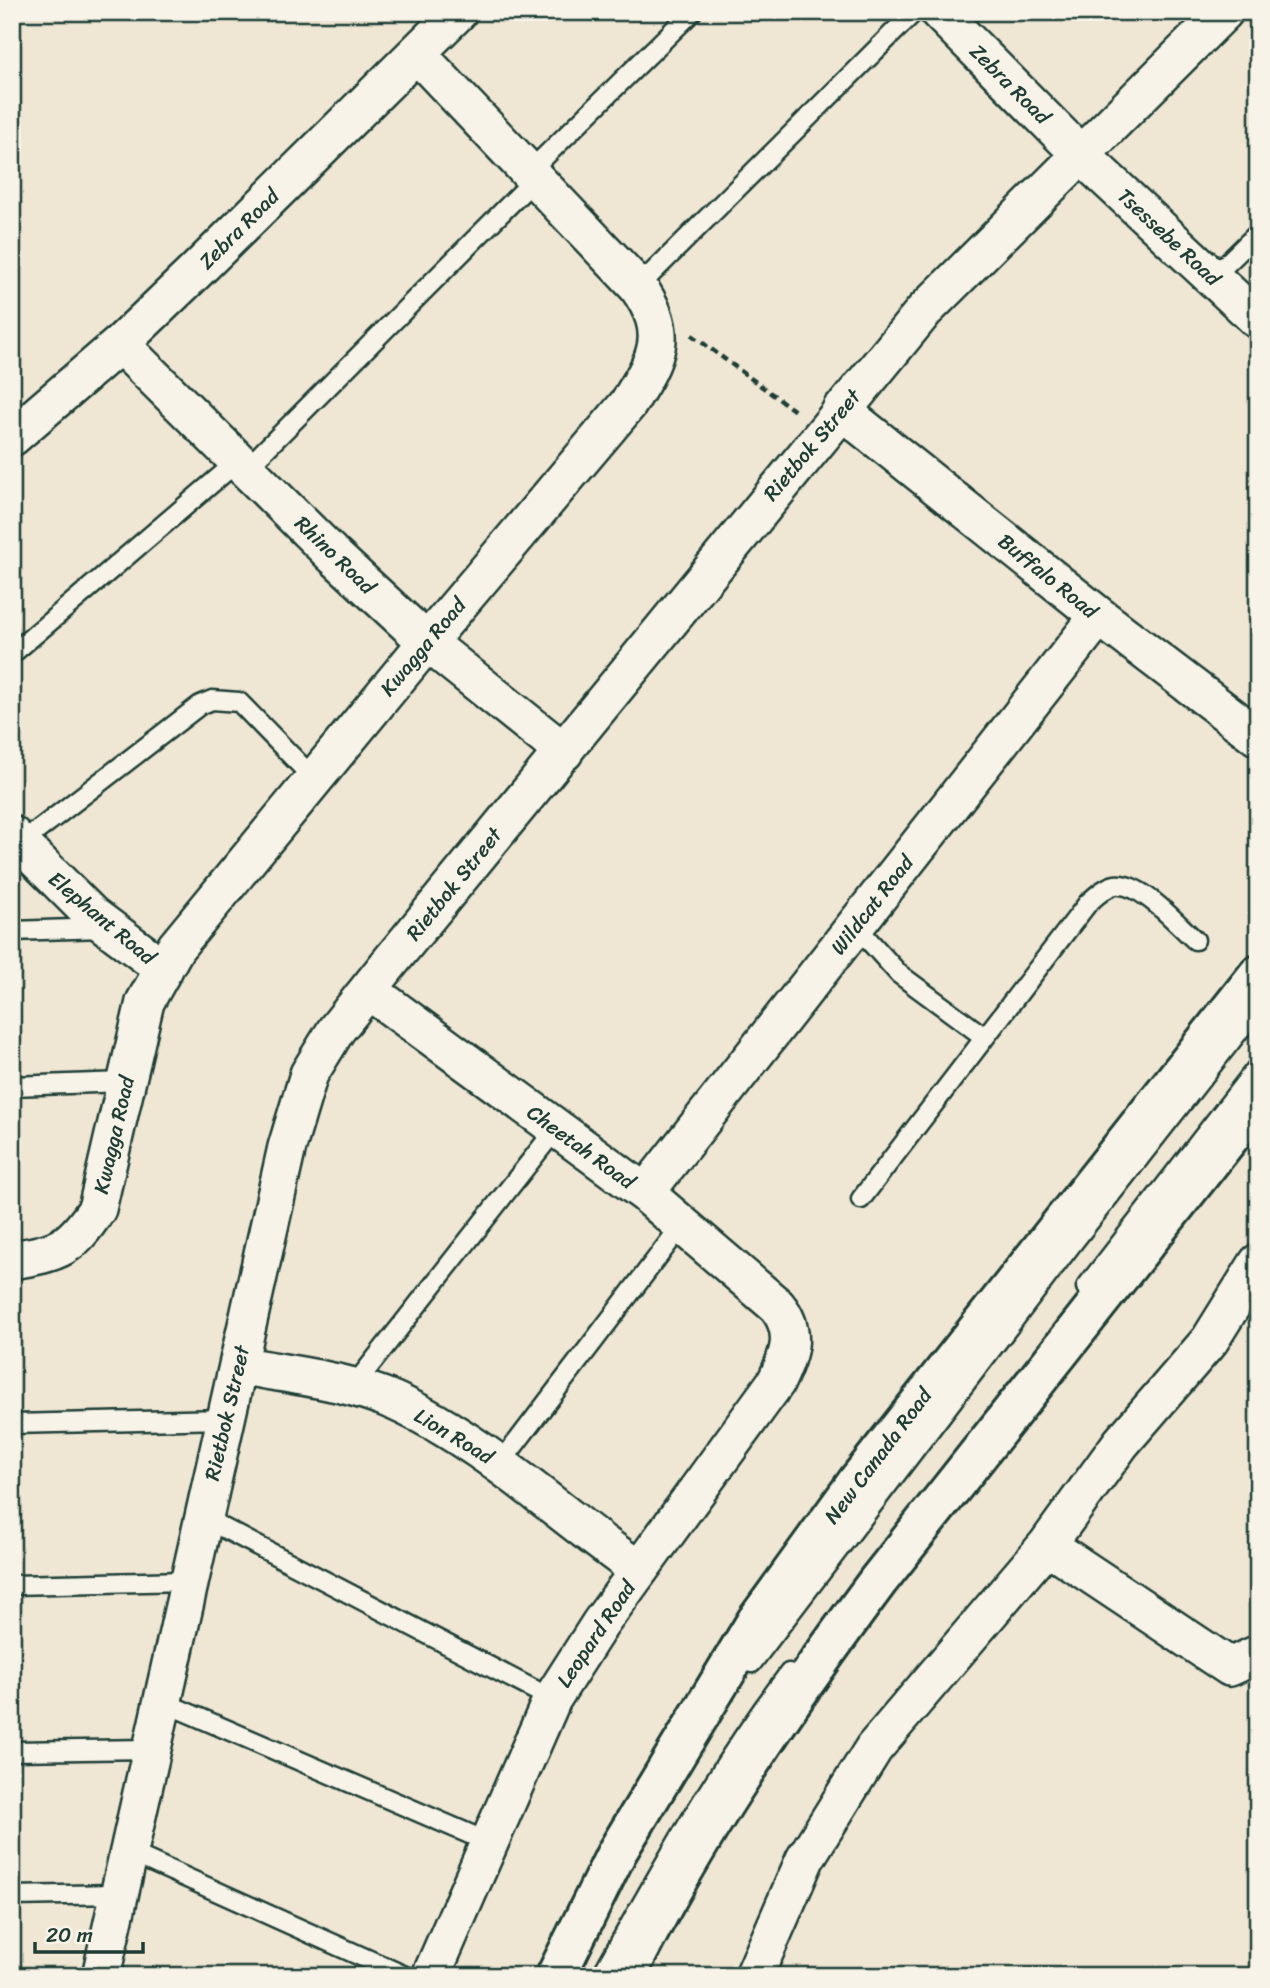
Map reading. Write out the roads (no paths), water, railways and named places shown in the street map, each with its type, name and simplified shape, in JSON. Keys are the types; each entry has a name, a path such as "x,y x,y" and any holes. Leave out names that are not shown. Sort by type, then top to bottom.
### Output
{"main road":[{"name":"New Canada Road","path":"556,1976 617,1852 756,1622 858,1481 1258,975"},
{"path":"626,1976 724,1803 822,1656 1258,1101"}],"street":[{"name":"Zebra Road","path":"12,437 120,344 458,12"},
{"name":"Zebra Road","path":"939,12 1081,155"},
{"name":"Rietbok Street","path":"101,1976 286,1147 309,1074 336,1030 368,990 831,421 924,311 1224,12"},
{"path":"417,54 638,287"},
{"name":"Tsessebe Road","path":"1081,155 1258,320"},
{"name":"Kwagga Road","path":"12,1260 47,1254 78,1238 97,1209 145,1002 176,947 427,642 628,404 651,366 659,343 656,320 638,287"},
{"name":"Rhino Road","path":"120,344 427,642 564,752"},
{"name":"Buffalo Road","path":"831,421 1099,616 1258,737"},
{"name":"Wildcat Road","path":"645,1193 1099,616"},
{"name":"Elephant Road","path":"16,840 109,928 164,969"},
{"name":"Cheetah Road","path":"368,990 555,1130 645,1193 764,1294 784,1315"},
{"path":"754,1976 805,1859 849,1784 874,1748 1047,1545 1121,1443 1210,1340 1258,1263"},
{"name":"Leopard Road","path":"431,1976 552,1699 639,1570 776,1382 791,1344 784,1315"},
{"name":"Lion Road","path":"239,1365 353,1387 392,1401 426,1418 500,1464 639,1570"},
{"path":"1047,1545 1230,1667 1258,1654"}],"lane":[{"path":"12,654 242,465 692,12"},
{"path":"638,287 914,12"},
{"path":"1212,278 1258,233"},
{"path":"16,840 200,705 212,700 239,702 314,779"},
{"path":"861,1199 1088,903 1114,885 1135,887 1195,940"},
{"path":"855,925 899,974 983,1037"},
{"path":"12,931 109,928"},
{"name":"New Canada Road","path":"573,1976 604,1909 663,1800 775,1630 1258,1007"},
{"path":"1079,1297 1258,1066"},
{"path":"12,1086 125,1082"},
{"path":"353,1387 555,1130"},
{"path":"500,1464 682,1225"},
{"path":"601,1976 663,1866 749,1726 1036,1352"},
{"path":"12,1424 225,1419"},
{"path":"204,1518 552,1699"},
{"path":"12,1585 188,1581"},
{"path":"163,1702 488,1842"},
{"path":"12,1751 151,1749"},
{"path":"128,1852 405,1976"},
{"path":"12,1896 118,1894"}]}
